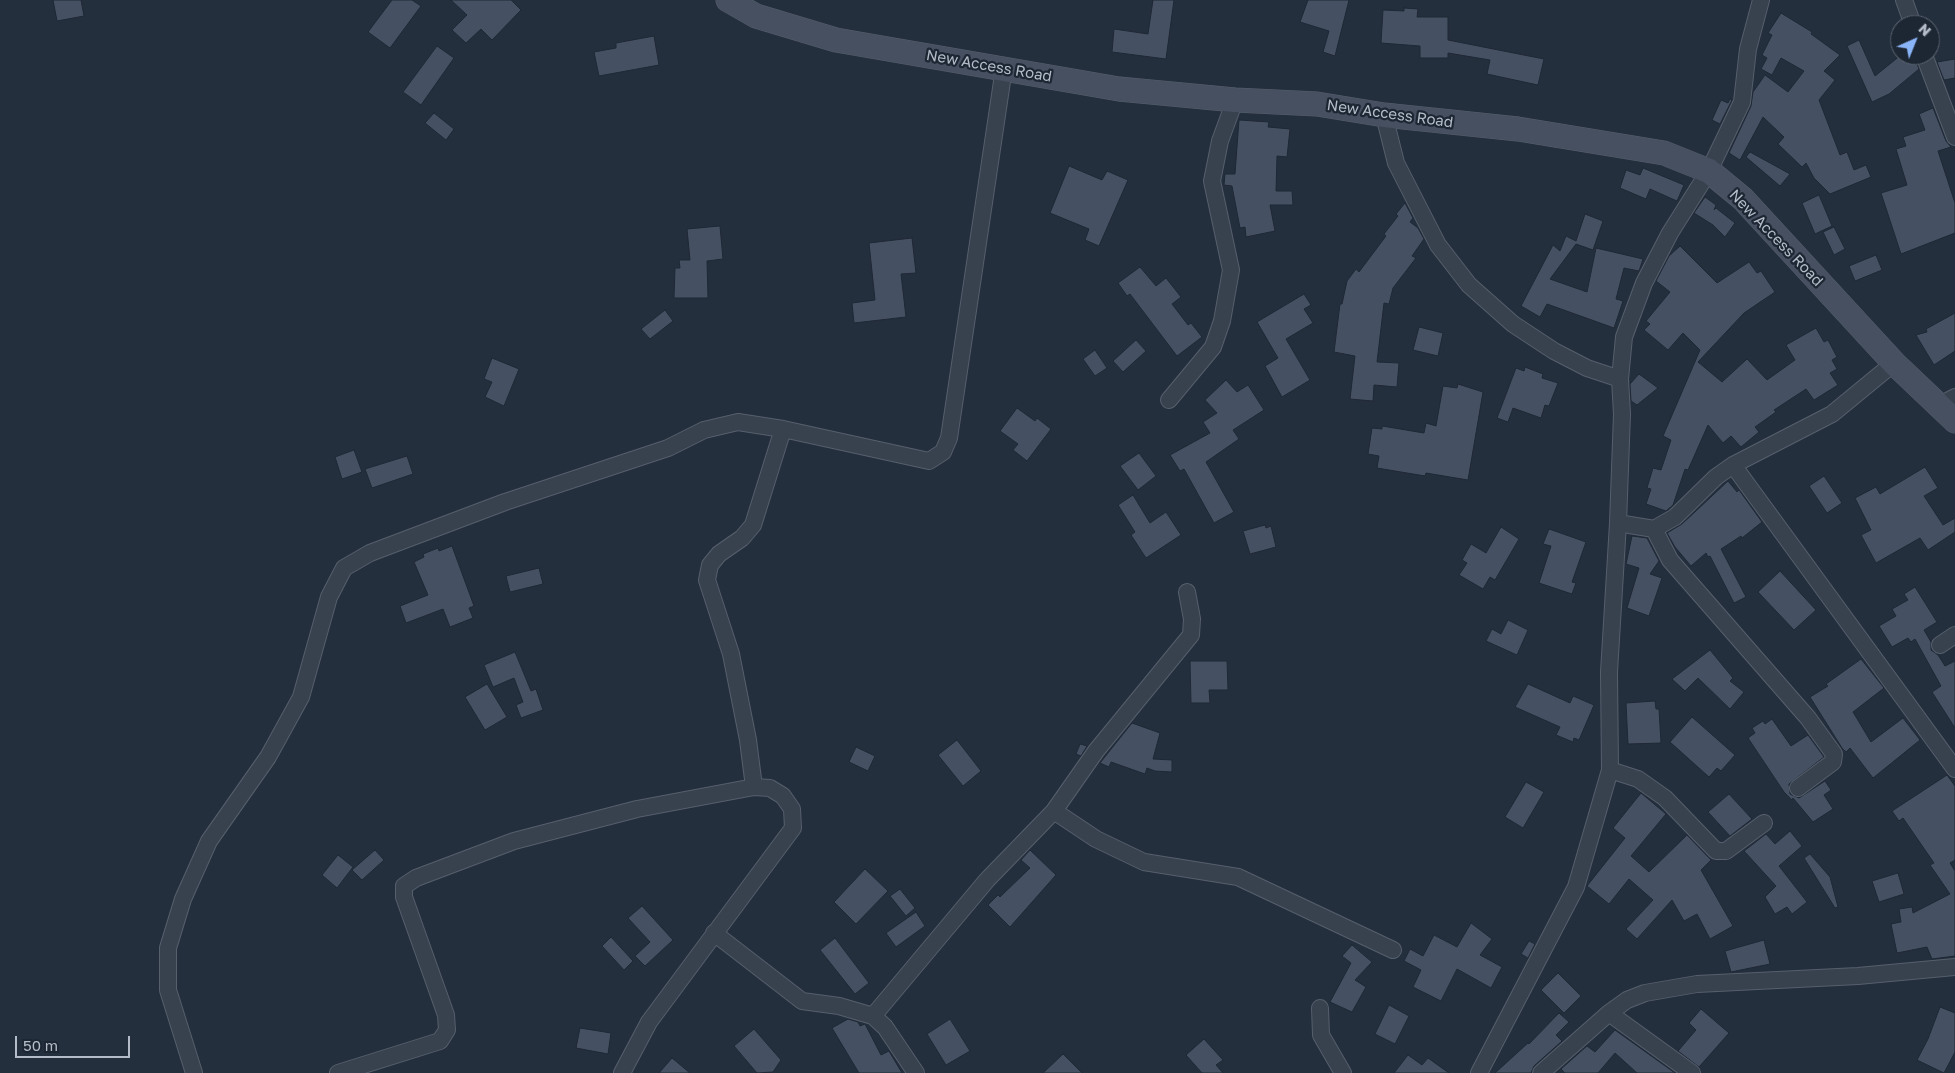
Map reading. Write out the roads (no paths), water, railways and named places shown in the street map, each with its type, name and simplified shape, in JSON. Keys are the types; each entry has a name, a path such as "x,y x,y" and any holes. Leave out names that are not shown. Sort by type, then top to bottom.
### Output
{"main road":[{"name":"New Access Road","path":"728,0 756,16 836,40 1119,89 1235,100 1317,104 1384,115 1518,129 1664,153 1709,171 1743,199 1894,363 1950,408"}],"street":[{"path":"1478,1073 1576,888 1610,770 1609,672 1618,523 1622,414 1620,379 1624,337 1632,310 1670,233 1709,171 1742,102 1748,49 1760,0"},
{"path":"1904,0 1909,15"},
{"path":"1928,65 1955,137"},
{"path":"194,1073 168,990 168,948 183,899 210,841 268,757 301,697 329,597 344,568 370,552 505,502 668,448 704,430 738,422 783,429 929,461 943,452 949,438 1004,68"},
{"path":"1169,400 1213,347 1222,321 1231,270 1212,182 1220,140 1235,100"},
{"path":"1384,115 1396,163 1438,245 1469,285 1513,324 1554,351 1587,368 1620,379"},
{"path":"1618,523 1654,530 1675,517 1716,477 1734,465 1832,414 1894,363"},
{"path":"754,787 748,740 731,654 707,580 710,565 720,554 742,538 753,525 783,429"},
{"path":"1734,465 1955,769"},
{"path":"1654,530 1670,560 1808,718 1834,754 1833,762 1798,788"},
{"path":"873,1016 987,880 1054,811 1096,751 1191,635 1192,619 1188,592"},
{"path":"1940,645 1955,635"},
{"path":"1610,770 1638,779 1665,798 1716,851 1726,850 1764,823"},
{"path":"338,1073 440,1041 447,1030 446,1015 404,896 404,886 416,878 514,841 637,809 754,787 770,788 783,796 792,809 794,828 714,933 650,1022 622,1073"},
{"path":"1054,811 1096,840 1144,862 1238,877 1393,950"},
{"path":"714,933 802,1001 839,1006 873,1016 886,1027 916,1073"},
{"path":"1541,1073 1609,1013 1627,1000 1645,993 1698,984 1858,976 1955,967"},
{"path":"1320,1008 1322,1035 1343,1073"},
{"path":"1609,1013 1692,1073"}]}
